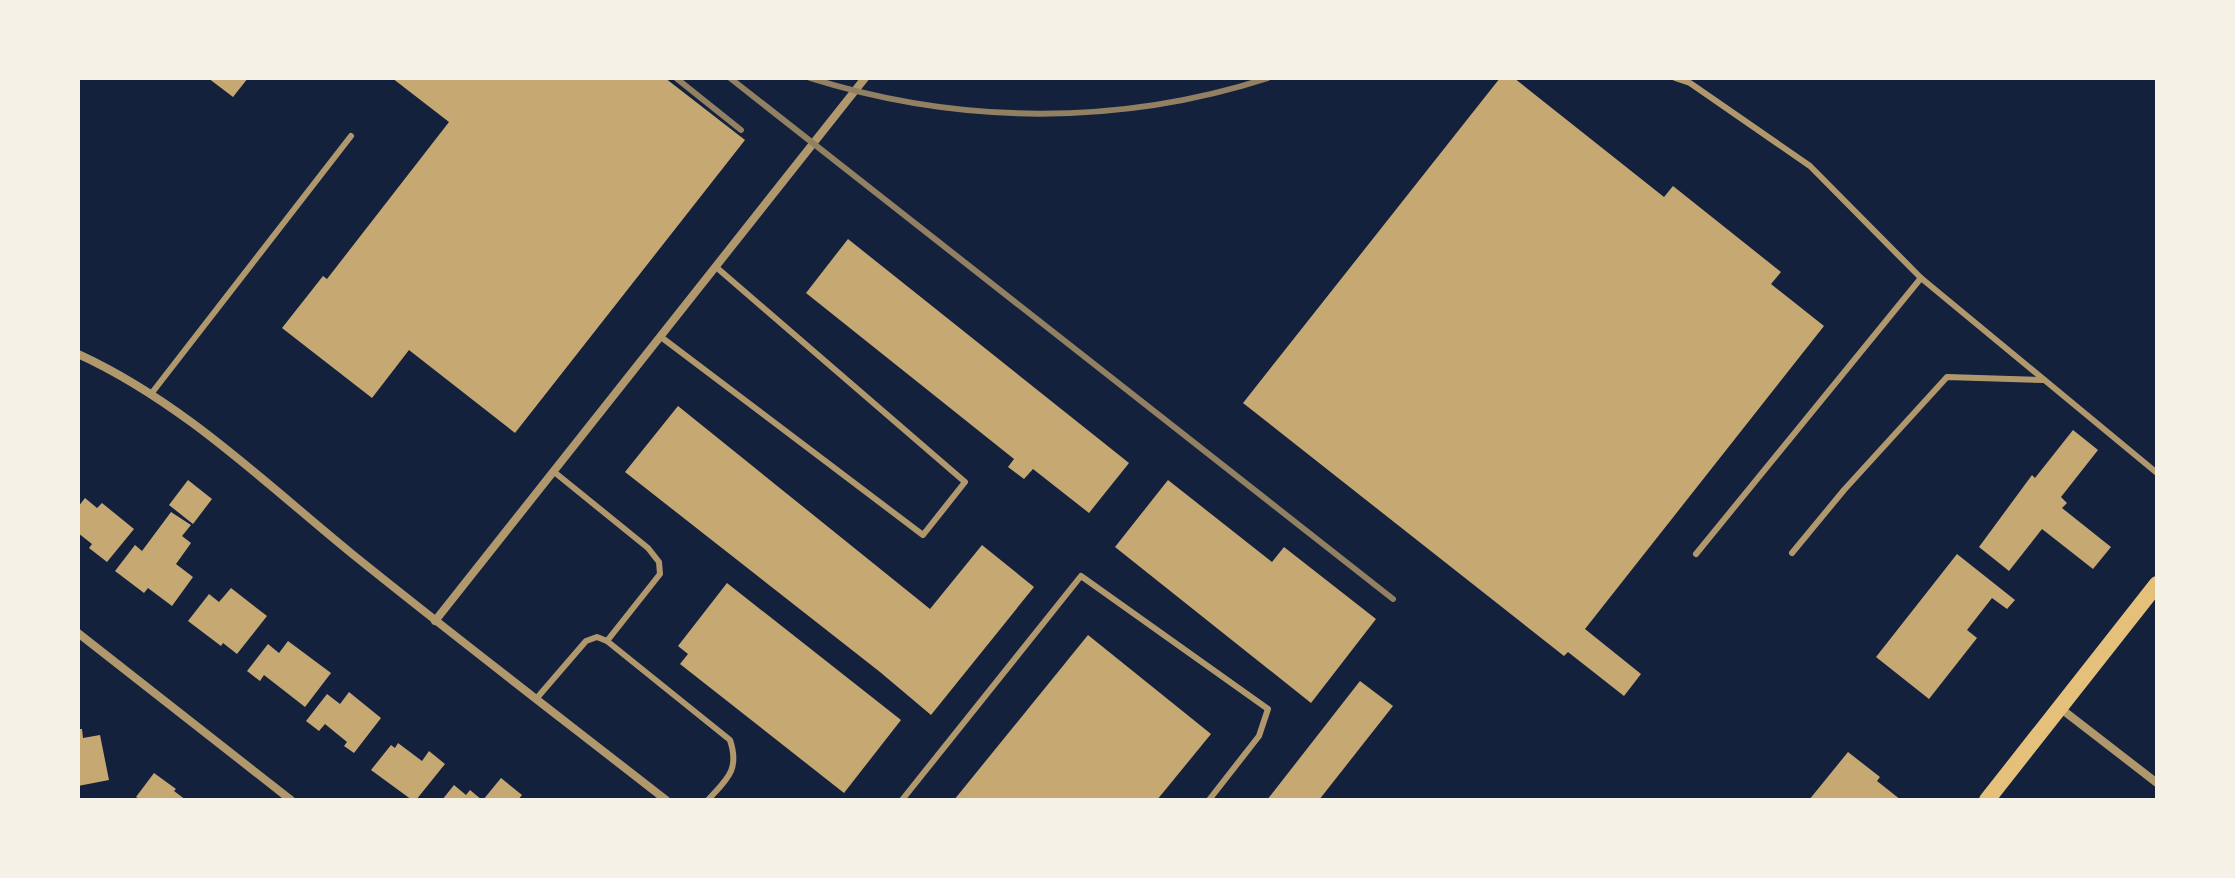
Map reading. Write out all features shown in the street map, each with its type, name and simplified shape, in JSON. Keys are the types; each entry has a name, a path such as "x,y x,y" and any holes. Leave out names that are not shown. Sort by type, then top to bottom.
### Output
{"main road":[{"path":"1987,800 2157,584"}],"street":[{"path":"435,621 865,78"},
{"path":"78,354 119,373 171,406 435,621 666,800"},
{"path":"78,633 291,800"},
{"path":"2059,708 2157,783"}],"lane":[{"path":"1675,78 1690,83 1810,166 1921,278 2157,473"},
{"path":"151,394 351,136"},
{"path":"661,337 923,535 932,525 965,482 716,267"},
{"path":"1696,554 1921,278"},
{"path":"1792,553 1844,490 1947,377 2044,380"},
{"path":"553,471 648,548 659,562 660,574 607,641"},
{"path":"902,800 1081,576 1268,709 1259,736 1209,800"},
{"path":"536,699 586,641 597,637 607,641 730,740 734,769 708,800"}],"building":[{"path":"208,78 248,78 233,97"},
{"path":"392,78 665,78 745,140 515,433 409,350 372,398 282,328 323,276 327,279 449,122"},
{"path":"1500,78 1514,78 1664,197 1673,186 1781,272 1771,284 1824,326 1585,629 1641,674 1624,696 1568,652 1564,656 1243,403"},
{"path":"848,239 1129,463 1089,513 1033,469 1024,479 1008,467 1014,459 806,293"},
{"path":"678,406 930,609 982,545 1034,587 931,715 625,472"},
{"path":"2073,430 2098,450 2061,497 2067,503 2062,508 2111,547 2093,569 2042,529 2009,571 1979,547 2032,475 2035,478"},
{"path":"188,480 212,499 193,524 169,505"},
{"path":"1168,480 1272,562 1284,547 1376,619 1311,703 1115,547"},
{"path":"85,498 97,508 102,503 134,529 107,562 89,548 92,544 78,533 78,507"},
{"path":"171,512 191,525 182,536 191,543 176,564 193,577 172,606 148,588 144,593 115,571 135,545 142,551"},
{"path":"1957,554 2015,600 2007,609 1992,598 1967,630 1977,638 1929,699 1876,657"},
{"path":"727,583 901,720 844,793 680,664 688,654 678,646"},
{"path":"231,588 267,616 237,654 188,621 209,594 219,602"},
{"path":"1088,635 1211,734 1157,800 954,800"},
{"path":"288,641 331,673 305,707 264,675 260,681 247,671 268,644 279,653"},
{"path":"1360,681 1393,706 1319,800 1267,800"},
{"path":"349,692 381,718 354,753 344,746 347,742 325,724 319,731 306,721 327,694 340,704"},
{"path":"78,729 82,729 83,738 100,735 109,780 78,786"},
{"path":"398,743 422,761 429,751 445,764 416,800 371,770 391,745 395,748"},
{"path":"1848,752 1880,777 1877,781 1901,800 1809,800"},
{"path":"154,773 186,800 141,800 136,797"},
{"path":"501,778 522,795 518,800 483,800"},
{"path":"454,785 466,795 470,790 482,800 442,800"}],"railway":[{"path":"676,78 741,130"},
{"path":"730,78 1393,599"},
{"path":"810,78 924,105 1039,114 1155,105 1212,94 1268,78"}]}
